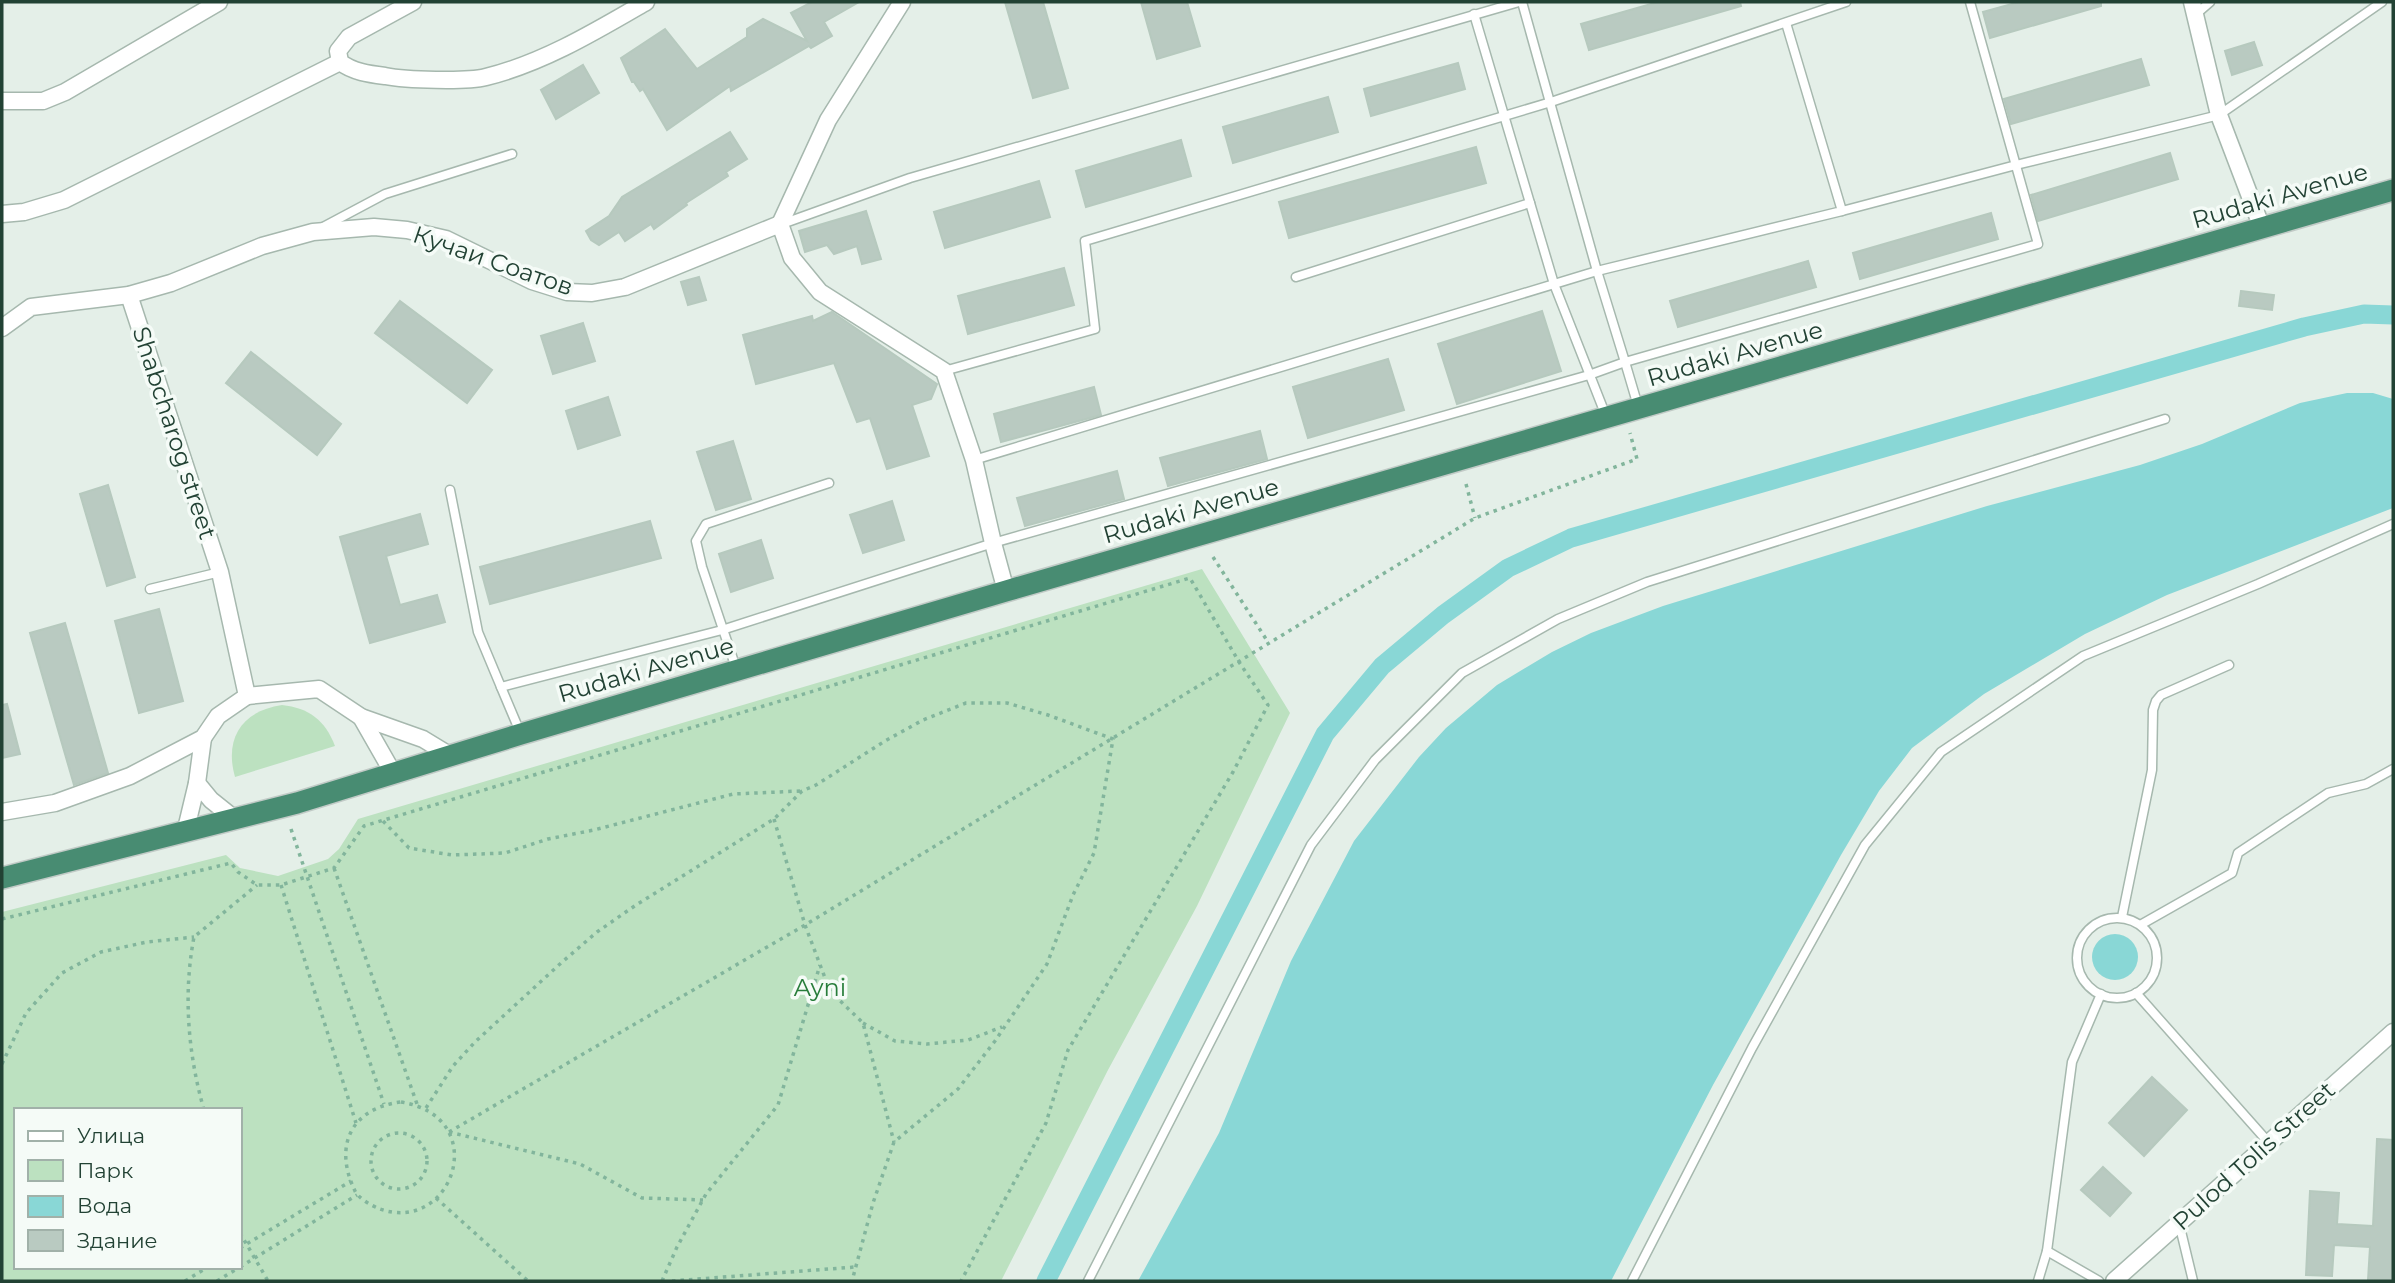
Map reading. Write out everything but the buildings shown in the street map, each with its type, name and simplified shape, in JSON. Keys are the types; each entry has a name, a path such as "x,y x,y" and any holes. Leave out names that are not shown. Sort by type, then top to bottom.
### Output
{"highway":[{"name":"Rudaki Avenue","path":"2,878 236,820 1006,591 2393,190"}],"street":[{"path":"2,101 43,100 65,92 219,2"},
{"path":"413,2 349,37 338,51 340,62 349,69 402,79 484,78 529,63 646,2"},
{"path":"902,2 828,120 780,225 792,258 820,292 944,371 974,460 1006,591"},
{"path":"2193,9 2219,115 2262,228"},
{"path":"2,214 24,212 64,200 340,62"},
{"name":"Кучаи Соатов","path":"2,328 31,307 129,295 171,283 262,246 313,232 374,227 407,230 446,239 532,281 567,292 593,293 625,287 780,225"},
{"name":"Shabcharog street","path":"129,295 220,572 247,696"},
{"path":"2,312 31,307"},
{"path":"185,832 197,783 203,738 218,716 247,696 319,689 361,717 423,739 451,756"},
{"path":"361,717 393,773"},
{"path":"2,812 55,803 130,776 203,738"},
{"path":"197,783 211,800 236,820"},
{"name":"Pulod Tolis Street","path":"2114,1281 2393,1032"}],"lane":[{"path":"780,225 910,178 1521,2 1639,409"},
{"path":"944,371 1095,329 1085,241 1551,102 1846,2"},
{"path":"501,687 722,630 993,543 2038,244 1970,2"},
{"path":"2193,9 2210,2"},
{"path":"974,460 1597,271 2219,115 2382,2"},
{"path":"1474,15 1554,284 1607,418"},
{"path":"1786,23 1842,211"},
{"path":"313,232 385,194 512,154"},
{"path":"1296,277 1530,203"},
{"path":"1088,1281 1311,845 1374,760 1462,673 1558,619 1647,582 2165,419"},
{"path":"737,670 722,630 696,541 706,524 829,483"},
{"path":"450,490 478,632 521,734"},
{"path":"1632,1281 1752,1048 1865,845 1941,752 2083,656 2258,584 2393,524"},
{"name":"Shabcharog street","path":"149,589 220,572"},
{"path":"2122,916 2152,770 2153,710 2156,701 2161,695 2229,665"},
{"path":"2142,924 2232,873 2238,853 2328,793 2366,784 2393,769"},
{"path":"2122,916 2142,924 2155,941 2158,962 2150,982 2133,996 2112,999 2092,991 2079,974 2076,953 2084,933 2101,920 2122,916"},
{"path":"2136,993 2269,1143"},
{"path":"2038,1281 2047,1251 2072,1062 2101,994"},
{"path":"2179,1223 2193,1281"},
{"path":"2047,1251 2099,1281"}],"path":[{"path":"449,1132 804,925 1475,518 1637,458 1630,433"},
{"path":"1466,484 1475,518"},
{"path":"1213,557 1268,642"},
{"path":"2,919 231,863 238,872 257,885 281,885 334,868 364,826 1190,578 1239,662 1268,705 1233,772 1068,1050 1046,1122 961,1281"},
{"path":"382,820 409,848 452,856 505,853 548,839 594,830 733,794 802,791 817,785 914,725 966,704 1007,704 1048,715 1113,739"},
{"path":"852,1281 876,1192 894,1142 958,1089 1047,964 1073,895 1094,853 1113,739"},
{"path":"426,1108 453,1066 475,1042 597,932 774,819 802,791"},
{"path":"774,819 804,925 830,991 863,1023 895,1041 927,1044 968,1040 1004,1027"},
{"path":"291,829 384,1104"},
{"path":"334,868 417,1104"},
{"path":"2,1064 26,1013 62,972 101,951 194,936 257,885"},
{"path":"281,885 356,1124"},
{"path":"194,936 190,957 189,993 191,1047 204,1108"},
{"path":"662,1281 703,1200 778,1105 820,965"},
{"path":"863,1023 894,1142"},
{"path":"384,1104 417,1104 443,1122 449,1132 454,1149 454,1167 448,1184 436,1199 424,1207 409,1212 378,1208 357,1195 347,1173 345,1156 348,1139 356,1124 368,1111 384,1104"},
{"path":"449,1132 580,1164 642,1198 703,1200"},
{"path":"403,1133 419,1142 426,1151 428,1165 422,1179 410,1188 395,1189 382,1184 373,1172 371,1157 377,1144 389,1135 403,1133"},
{"path":"242,1247 351,1181"},
{"path":"242,1266 357,1195"},
{"path":"436,1199 528,1281"},
{"path":"242,1237 268,1281"},
{"path":"673,1281 856,1267"},
{"path":"185,1281 205,1269"},
{"path":"217,1281 237,1269"}],"green space":[{"name":"Ayni","path":"1202,569 1290,713 1197,906 1108,1070 1001,1281 2,1281 2,912 226,855 240,868 278,876 328,859 339,849 358,819"},
{"path":"282,705 300,709 315,717 326,729 335,746 235,777 232,750 239,729 256,713"}],"water":[{"path":"2347,393 2373,393 2393,399 2393,508 2167,595 2085,634 1984,694 1912,748 1879,791 1841,855 1713,1085 1611,1281 1138,1281 1219,1133 1291,961 1354,841 1419,757 1446,728 1497,685 1552,652 1591,633 1663,606 1987,506 2140,465 2202,444 2300,403"},
{"path":"2115,934 2131,941 2138,957 2131,973 2115,980 2099,973 2092,957 2099,941"}],"waterway":[{"path":"1046,1281 1325,734 1382,666 1443,615 1508,568 1571,538 2304,327 2364,314 2393,315"}]}
